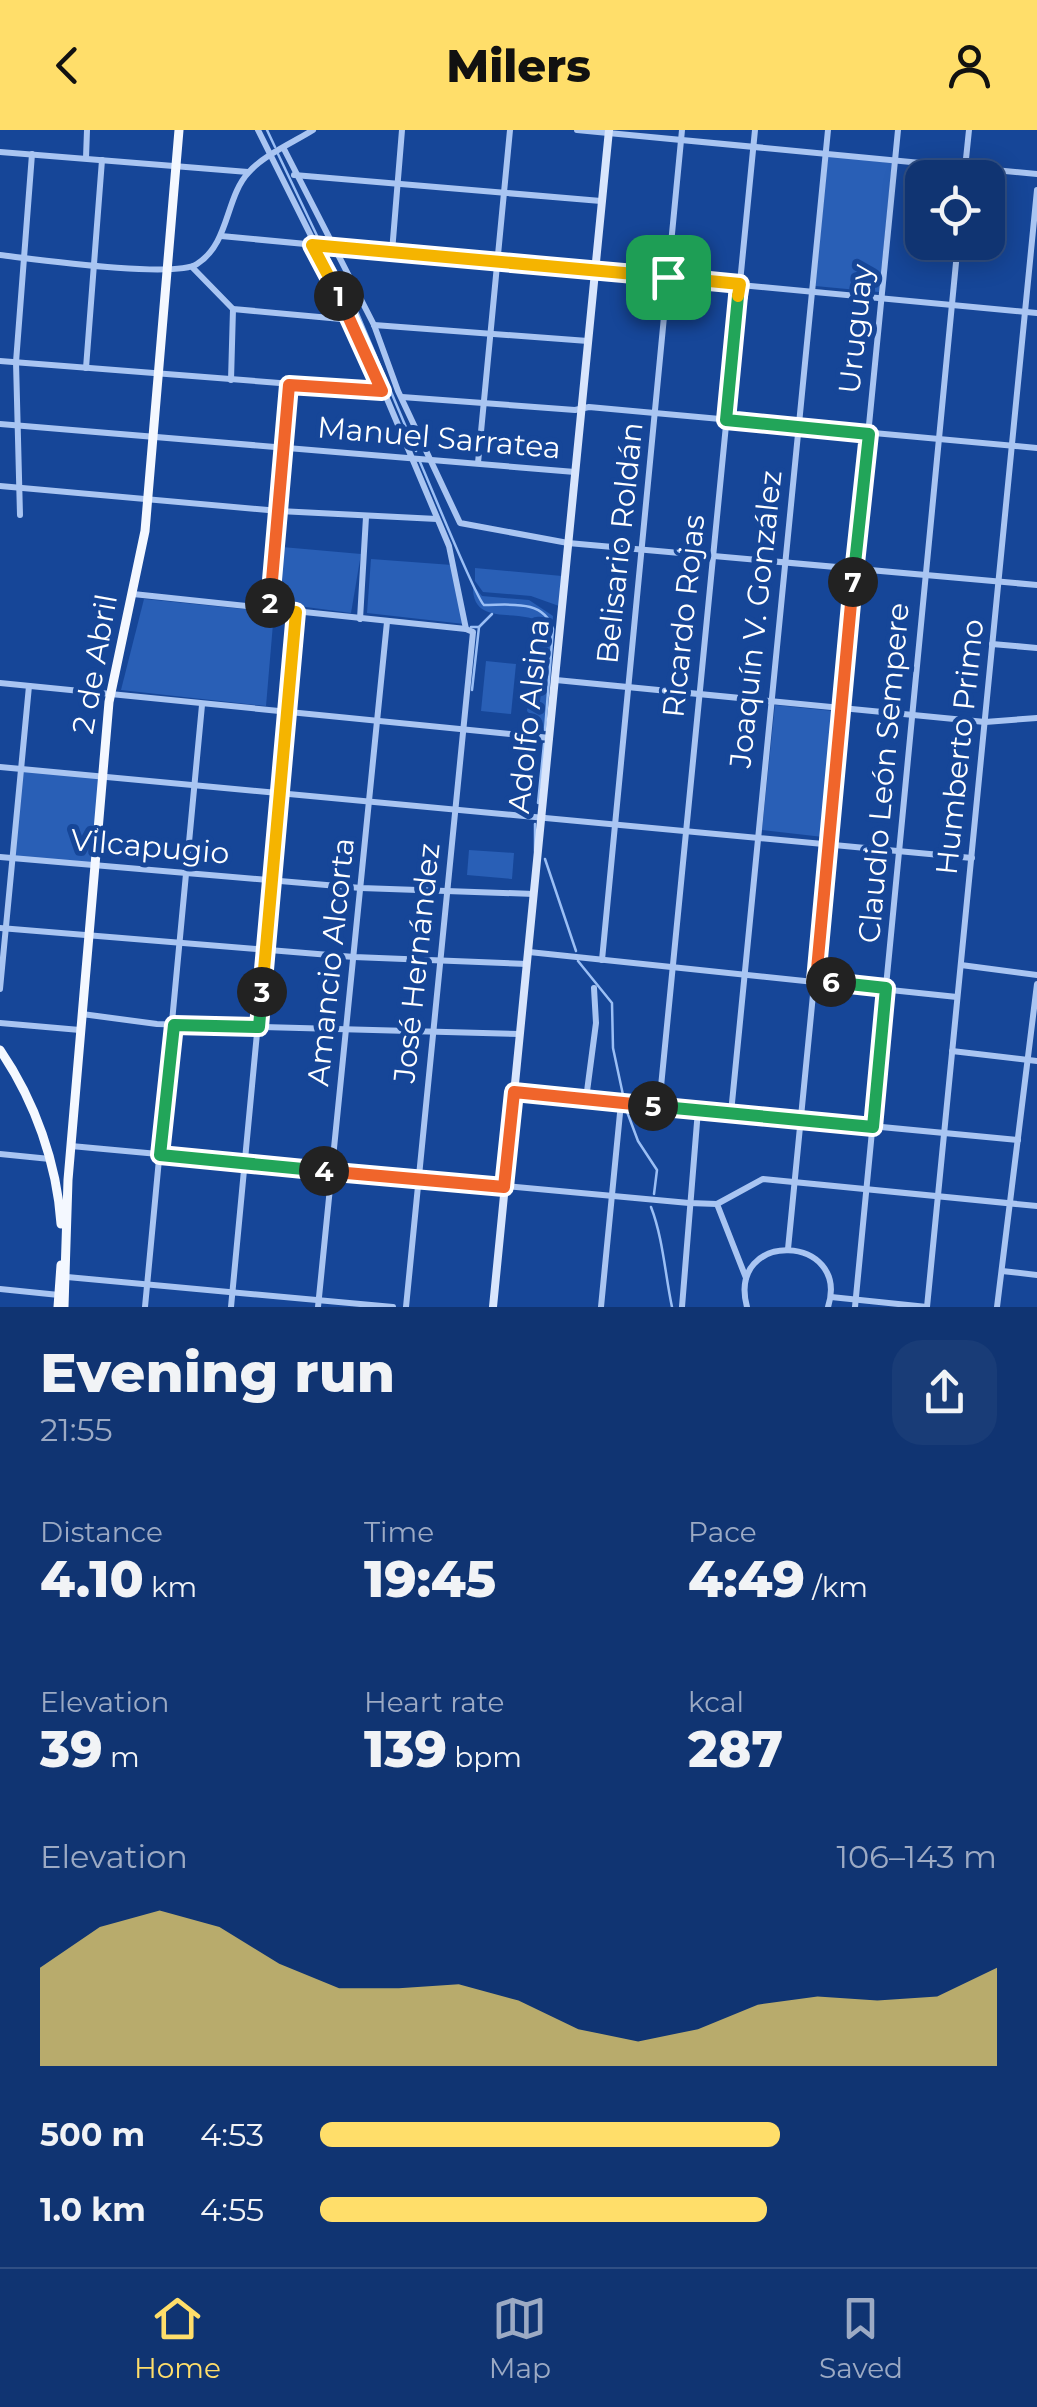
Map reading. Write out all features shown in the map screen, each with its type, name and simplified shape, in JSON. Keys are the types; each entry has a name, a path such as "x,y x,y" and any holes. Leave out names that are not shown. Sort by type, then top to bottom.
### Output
{"main road":[{"name":"2 de Abril","path":"60,1303 67,1277 71,1146 110,696 133,594 146,498 179,130"},
{"path":"0,1050 27,1098 50,1159 62,1237 60,1303"}],"street":[{"path":"86,158 87,130"},
{"path":"258,130 294,175 374,326 427,459 460,522 568,543 999,585 1037,585"},
{"path":"0,256 164,270 192,267 206,258 220,236 248,172 314,130"},
{"path":"392,252 402,130"},
{"path":"478,463 510,130"},
{"path":"577,130 905,162"},
{"name":"Belisario Roldán","path":"602,960 682,130"},
{"name":"Ricardo Rojas","path":"658,1107 755,130"},
{"name":"Joaquín V. González","path":"731,1113 828,130"},
{"name":"Uruguay","path":"788,1248 898,130"},
{"path":"966,160 969,130"},
{"name":"Adolfo Alsina","path":"493,1307 608,131"},
{"path":"0,152 248,172"},
{"path":"20,515 16,362 32,154"},
{"name":"José Hernández","path":"277,154 314,246 352,320 453,554 466,629 473,636 406,1307"},
{"path":"86,368 102,160"},
{"path":"1005,171 1037,174"},
{"path":"294,175 601,201"},
{"name":"Humberto Primo","path":"927,1307 1037,190"},
{"path":"220,236 1037,313"},
{"name":"Claudio León Sempere","path":"855,1304 956,260"},
{"path":"192,267 233,309 352,320"},
{"path":"231,380 233,309"},
{"path":"374,326 588,340"},
{"path":"0,360 382,391"},
{"path":"269,609 289,385"},
{"path":"402,398 581,408 1037,448"},
{"name":"Manuel Sarratea","path":"0,424 575,472"},
{"path":"0,486 279,511 437,519"},
{"path":"360,619 366,517"},
{"path":"133,594 466,629"},
{"path":"232,1307 296,612"},
{"name":"Amancio Alcorta","path":"318,1303 388,622"},
{"path":"992,644 1037,648"},
{"path":"556,680 984,722 1037,718"},
{"path":"0,683 550,738"},
{"path":"0,989 2,928 28,686"},
{"path":"146,1307 202,705"},
{"path":"0,767 972,858"},
{"name":"Vilcapugio","path":"0,856 361,888 535,894"},
{"path":"2,928 354,957 527,964"},
{"path":"529,952 958,998"},
{"path":"961,964 1037,975"},
{"path":"998,1307 1037,984"},
{"path":"586,1099 596,1023 594,988"},
{"path":"81,1014 174,1025 520,1034"},
{"path":"0,1022 80,1030"},
{"path":"952,1051 1037,1061"},
{"path":"514,1092 1018,1140"},
{"path":"602,1307 624,1104"},
{"path":"682,1307 698,1110"},
{"path":"71,1146 689,1203 717,1204 758,1180 1037,1206"},
{"path":"0,1154 50,1159"},
{"path":"717,1204 746,1279 746,1304 736,1306"},
{"path":"746,1279 762,1257 788,1248 802,1251 824,1268 832,1297 828,1307"},
{"path":"1002,1271 1037,1276"},
{"path":"67,1277 393,1307"},
{"path":"0,1289 60,1303"},
{"path":"832,1297 855,1304 927,1307"}],"shaded area":[{"path":"828,156 892,163 879,292 815,286"},
{"path":"282,547 361,554 351,613 276,603"},
{"path":"371,559 452,565 464,624 367,613"},
{"path":"475,568 562,576 559,606 531,596 483,592 475,581"},
{"path":"473,585 482,596 529,600 553,616 545,730 527,711 536,648 545,626 536,620 481,608"},
{"path":"144,599 274,612 266,706 121,690"},
{"path":"486,661 516,664 511,714 481,711"},
{"path":"775,705 833,711 823,837 762,830"},
{"path":"20,769 103,777 94,865 12,858"},
{"path":"469,850 514,853 512,879 467,875"}],"waterway":[{"path":"267,130 275,147"},
{"path":"278,154 320,242"},
{"path":"324,249 354,304 416,451"},
{"path":"420,462 484,605 525,606 549,619 553,629 545,730"},
{"path":"471,627 479,627 492,614"},
{"path":"472,690 479,627"},
{"path":"538,803 544,744"},
{"path":"535,824 535,851"},
{"path":"545,859 576,951"},
{"path":"578,961 612,1003 613,1048 626,1109 638,1141 657,1170 654,1194"},
{"path":"651,1207 672,1307"}],"route":[{"path":"312,245 668,277 740,284 726,420 869,434 816,980 886,988 873,1127 514,1092 504,1187 160,1155 174,1025 259,1027 296,612 269,609 289,385 382,391 358,330 312,245"}]}
